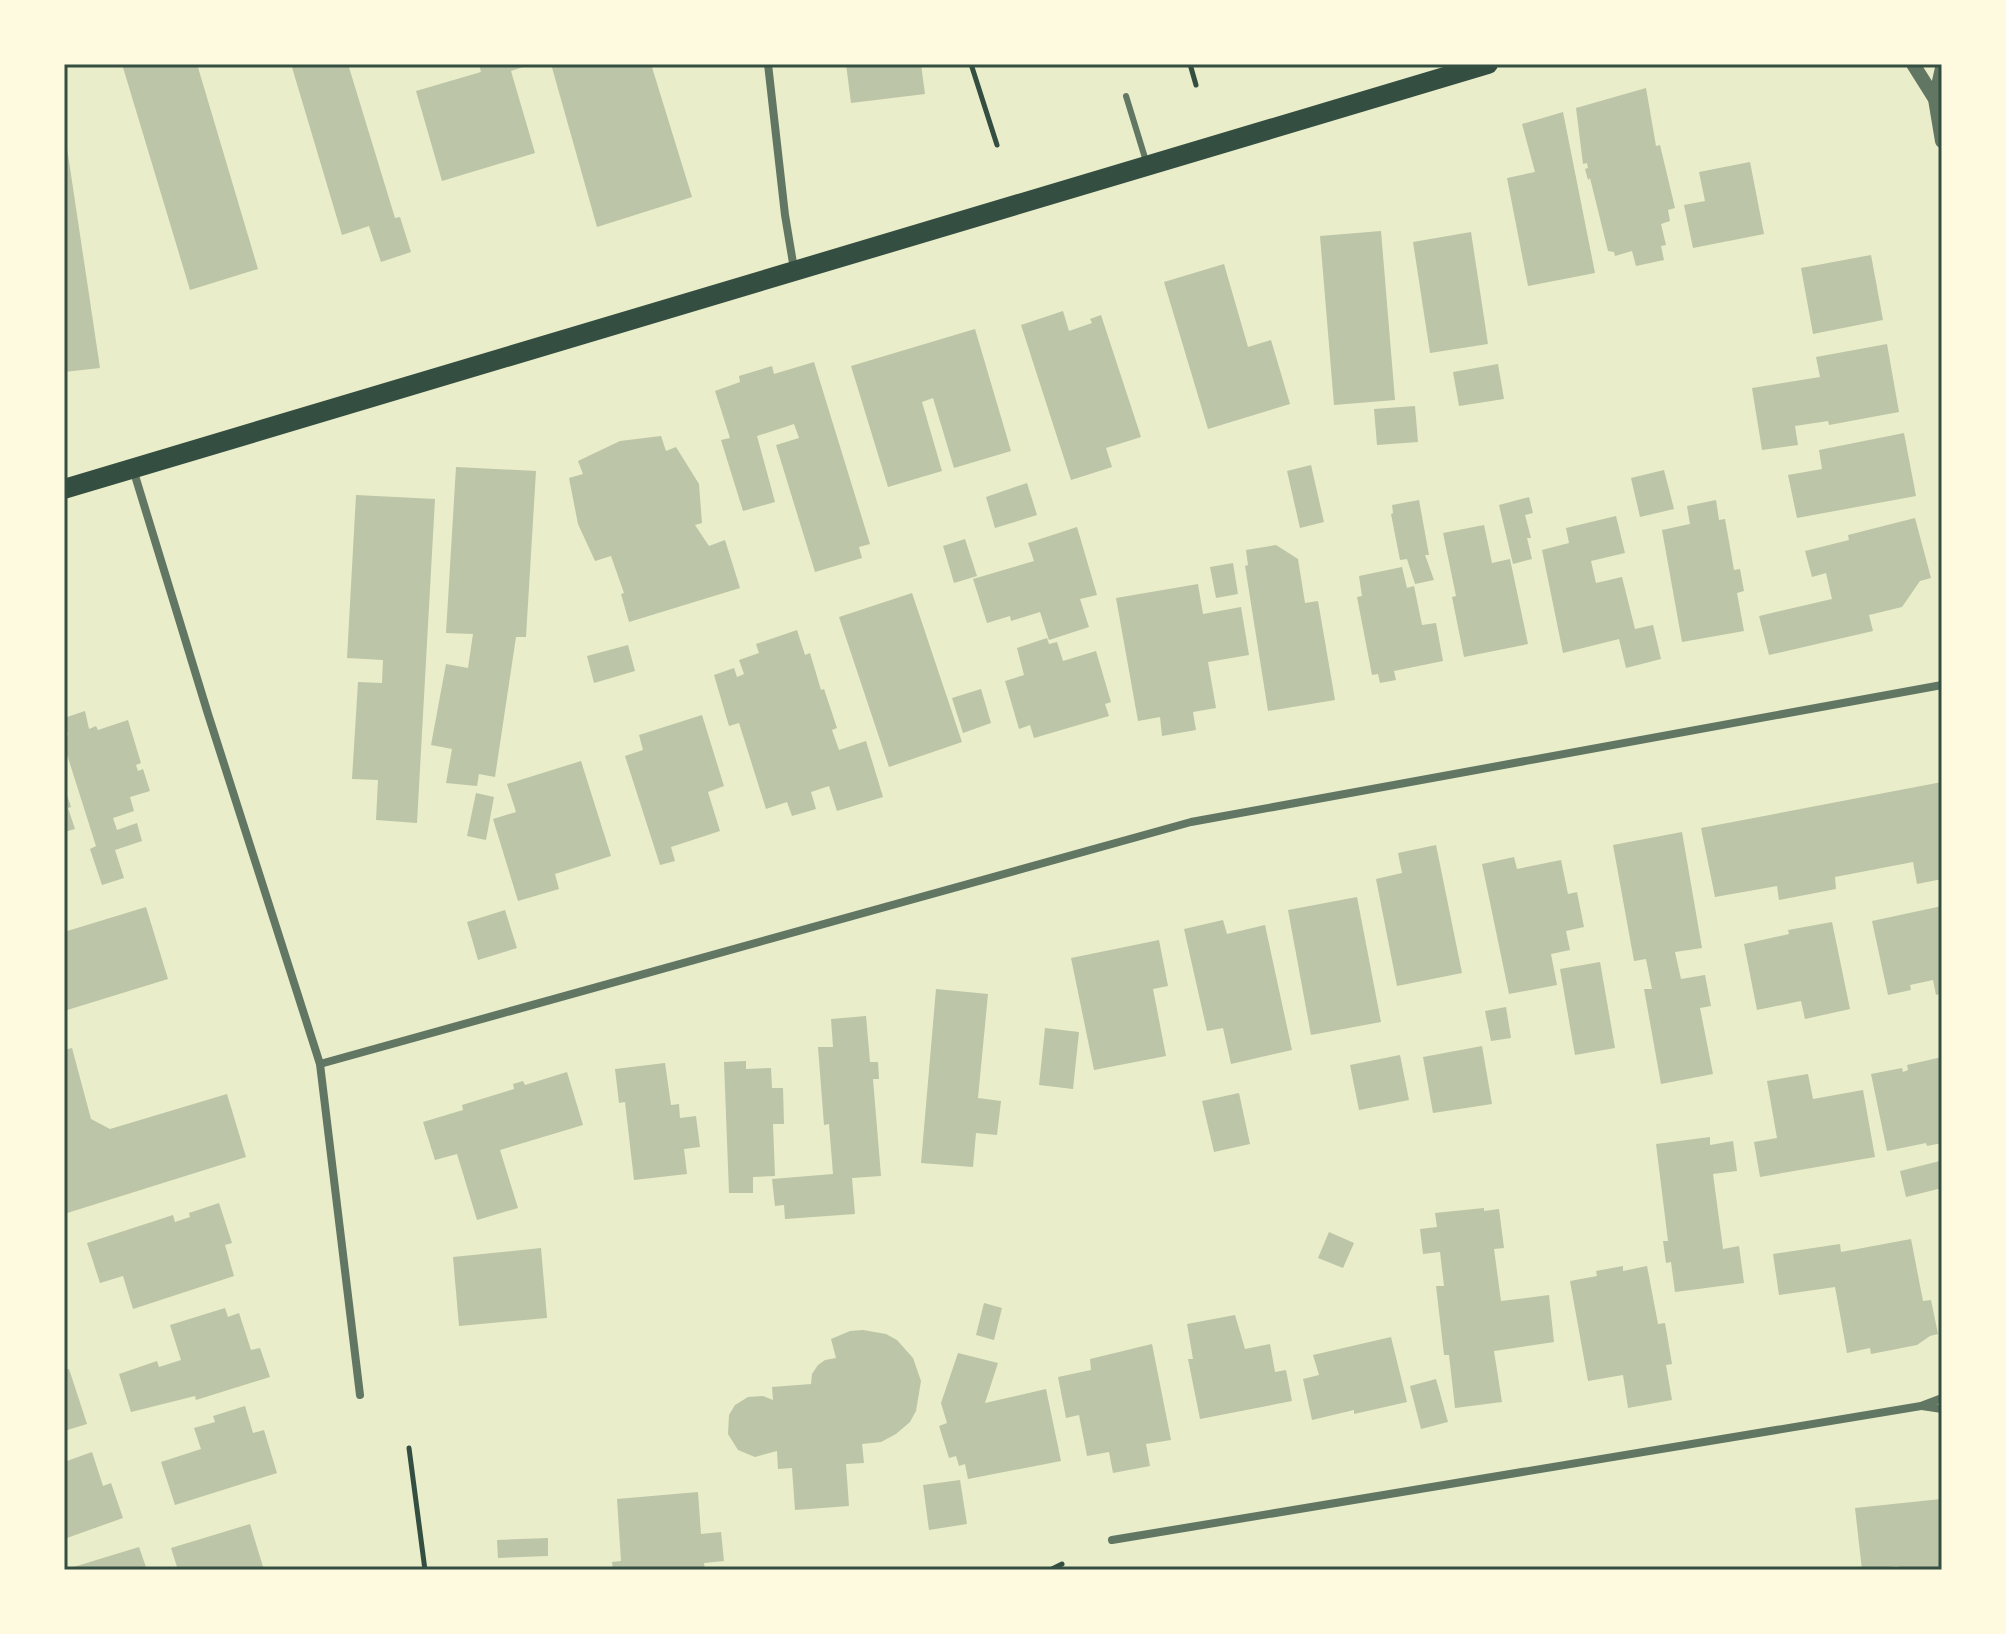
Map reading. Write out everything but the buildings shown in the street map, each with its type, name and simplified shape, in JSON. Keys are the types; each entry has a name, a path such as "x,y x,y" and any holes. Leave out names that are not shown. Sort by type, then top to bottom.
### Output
{"main road":[{"path":"64,489 1488,64"}],"street":[{"path":"768,64 794,271"},
{"path":"1913,64 1935,99"},
{"path":"1942,68 1935,99 1942,141"},
{"path":"133,469 320,1064 360,1395"},
{"path":"320,1064 1191,822 1942,685"},
{"path":"1112,1540 1921,1406 1942,1398"},
{"path":"1921,1406 1942,1409"}],"lane":[{"path":"1126,96 1148,166"}],"path":[{"path":"971,64 997,145"},
{"path":"1190,64 1196,85"},
{"path":"409,1448 425,1570"},
{"path":"1050,1570 1062,1564"}]}
